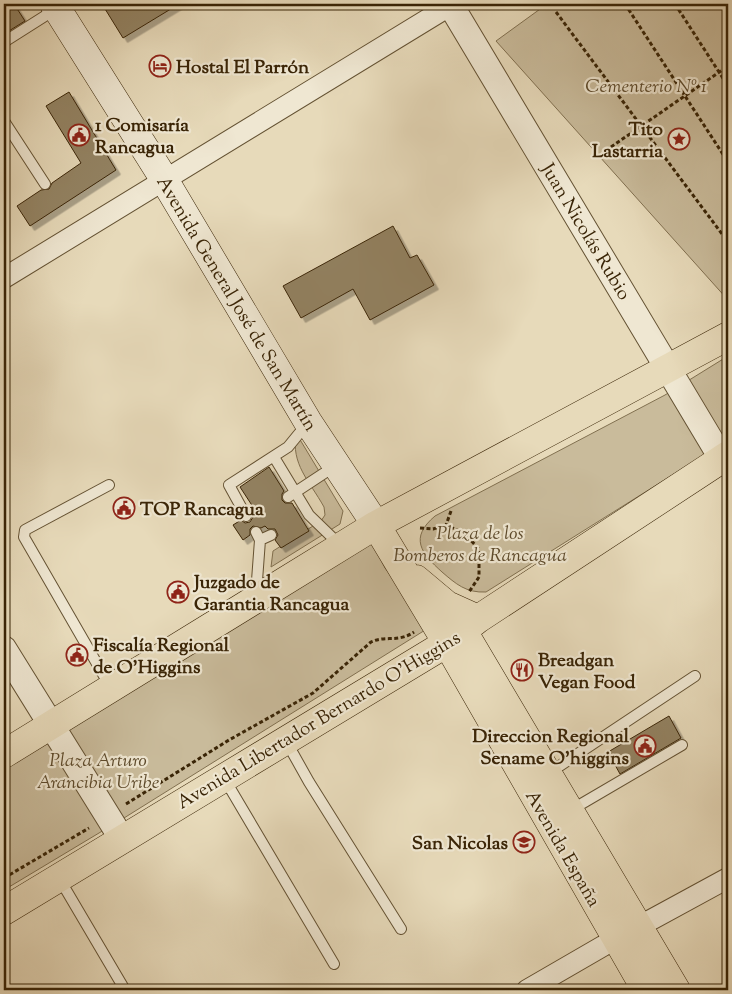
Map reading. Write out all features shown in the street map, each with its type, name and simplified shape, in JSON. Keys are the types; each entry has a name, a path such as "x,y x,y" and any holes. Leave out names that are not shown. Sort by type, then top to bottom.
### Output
{"main road":[{"name":"Avenida General José de San Martín","path":"55,6 164,181 308,422 376,525"},
{"path":"4,754 376,525 728,336"},
{"name":"Avenida Libertador Bernardo O'Higgins","path":"4,910 59,877 115,828 223,778 286,740 463,631 725,457"},
{"path":"376,525 400,565 439,612 463,631"},
{"name":"Avenida España","path":"439,612 463,631 676,990"},
{"name":"Avenida España","path":"463,631 616,939 646,990"}],"street":[{"path":"4,278 451,4"},
{"name":"Juan Nicolás Rubio","path":"451,4 668,369 725,457"},
{"path":"4,649 115,828"},
{"path":"528,990 616,939 728,878"}],"lane":[{"path":"4,42 55,6"},
{"path":"4,121 45,184"},
{"path":"246,516 230,485 274,457 294,441 308,422"},
{"path":"274,457 305,517 342,547"},
{"path":"292,495 337,465"},
{"path":"109,485 25,530 24,537 112,688"},
{"path":"255,601 258,536 271,534"},
{"path":"548,774 695,676"},
{"path":"286,740 309,782 401,929"},
{"path":"570,811 682,745"},
{"path":"223,778 334,964"},
{"path":"59,877 125,990"}],"path":[{"path":"625,4 728,162"},
{"path":"675,4 728,86"},
{"path":"556,12 728,242"},
{"path":"611,147 728,66"},
{"path":"724,271 728,268"},
{"path":"4,878 115,828 229,740 314,693 371,642 378,638 392,640 406,637 470,591 478,581 480,554 475,543 464,533 446,525 453,507"}],"green space":[{"name":"Cementerio Nº 1","path":"547,4 728,4 728,300 496,41"},
{"name":"Plaza de los Bomberos de Rancagua","path":"728,356 728,438 701,457 486,592 473,591 457,584 435,565 424,552 420,538 422,531 435,516 665,395"},
{"path":"296,433 343,511 340,524 271,567 273,551 321,521 325,515 324,507 302,472 296,454"},
{"name":"Plaza Arturo Arancibia Uribe","path":"370,538 385,568 430,627 124,818 4,890 4,763"}],"building":[{"path":"4,4 14,4 25,21 4,34"},
{"path":"102,4 179,4 123,38"},
{"name":"1 Comisaría Rancagua","path":"69,92 116,170 30,226 17,206 41,190 49,189 52,183 81,163 46,106"},
{"path":"393,226 410,258 417,255 434,285 370,320 353,289 301,318 283,286"},
{"path":"269,467 284,491 282,500 285,503 292,503 309,531 281,548 275,540 278,535 275,529 268,529 265,526 261,528 253,526 250,529 250,535 243,540 233,525 241,520 245,523 250,522 253,517 252,512 255,510 240,487"},
{"name":"Direccion Regional Sename O'higgins","path":"669,716 681,738 620,774 608,752"}],"place":[{"name":"Hostal El Parrón","path":"160,66"},
{"name":"1 Comisaría Rancagua","path":"79,135"},
{"name":"Tito Lastarria","path":"679,139"},
{"name":"TOP Rancagua","path":"124,508"},
{"name":"Juzgado de Garantia Rancagua","path":"178,592"},
{"name":"Fiscalía Regional de O'Higgins","path":"77,655"},
{"name":"Breadgan Vegan Food","path":"522,670"},
{"name":"Direccion Regional Sename O'higgins","path":"645,746"},
{"name":"San Nicolas","path":"524,842"}]}
